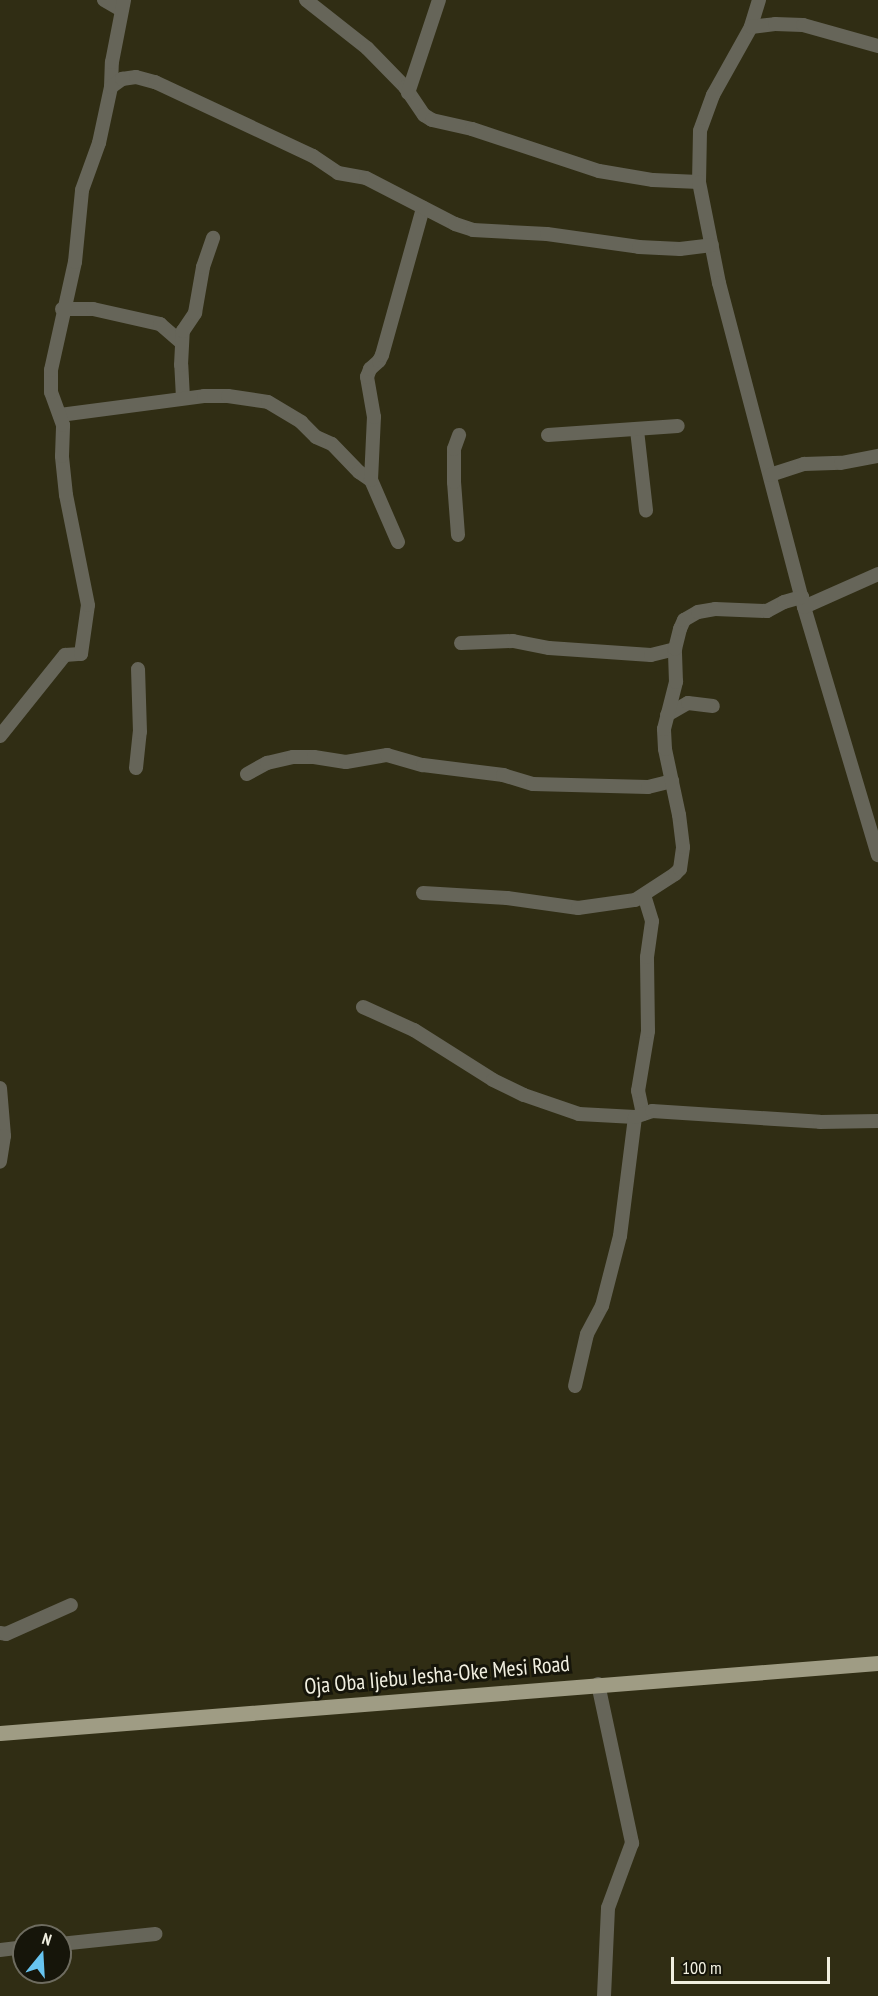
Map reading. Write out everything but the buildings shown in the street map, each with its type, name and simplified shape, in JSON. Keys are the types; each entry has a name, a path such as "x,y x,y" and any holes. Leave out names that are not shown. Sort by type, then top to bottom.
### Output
{"main road":[{"name":"Oja Oba Ijebu Jesha-Oke Mesi Road","path":"0,1734 878,1663"}],"street":[{"path":"0,736 65,655 81,654 88,605 66,495 60,415 51,392 51,370 62,309 76,254 82,190 99,143 111,87 122,5 104,0"},
{"path":"306,0 367,48 408,93 424,115 432,120 472,129 547,156 599,171 653,180 699,182"},
{"path":"408,93 439,0"},
{"path":"759,0 751,27 713,94 700,130 699,182 719,283 803,602 878,855"},
{"path":"751,27 775,24 803,25 878,46"},
{"path":"111,87 122,79 136,77 155,82 313,156 338,173 366,178 455,224 473,230 547,234 639,247 680,249 712,245"},
{"path":"370,480 374,417 368,377 370,369 382,355 423,208"},
{"path":"183,398 183,332 195,313 203,267 213,238"},
{"path":"62,309 93,309 160,324 182,343"},
{"path":"60,415 183,398 228,396 268,402 301,422 316,437 332,444 343,458 370,480 398,542"},
{"path":"548,435 678,426"},
{"path":"637,430 646,510"},
{"path":"458,535 454,449 459,435"},
{"path":"770,475 804,464 841,464 878,456"},
{"path":"423,893 507,898 578,908 635,900 675,874 682,860 679,815 664,749 664,729 676,682 675,649 684,620 698,612 715,609 767,610 803,602 878,574"},
{"path":"461,643 513,641 549,648 651,655 675,649"},
{"path":"136,768 140,732 138,669"},
{"path":"676,682 688,703"},
{"path":"667,715 688,703 712,706"},
{"path":"247,774 267,763 293,757 314,757 346,762 387,755 423,765 503,776 533,784 648,787 672,781"},
{"path":"575,1386 587,1334 602,1306 620,1236 639,1115 638,1091 648,1032 647,957 651,921 644,895"},
{"path":"363,1007 414,1030 493,1080 524,1095 579,1114 639,1115 652,1111 820,1122 878,1121"},
{"path":"0,1088 4,1136 0,1162"},
{"path":"0,1633 6,1634 71,1605"},
{"path":"598,1684 632,1843 608,1908 604,1996"},
{"path":"72,1943 155,1934"}]}
